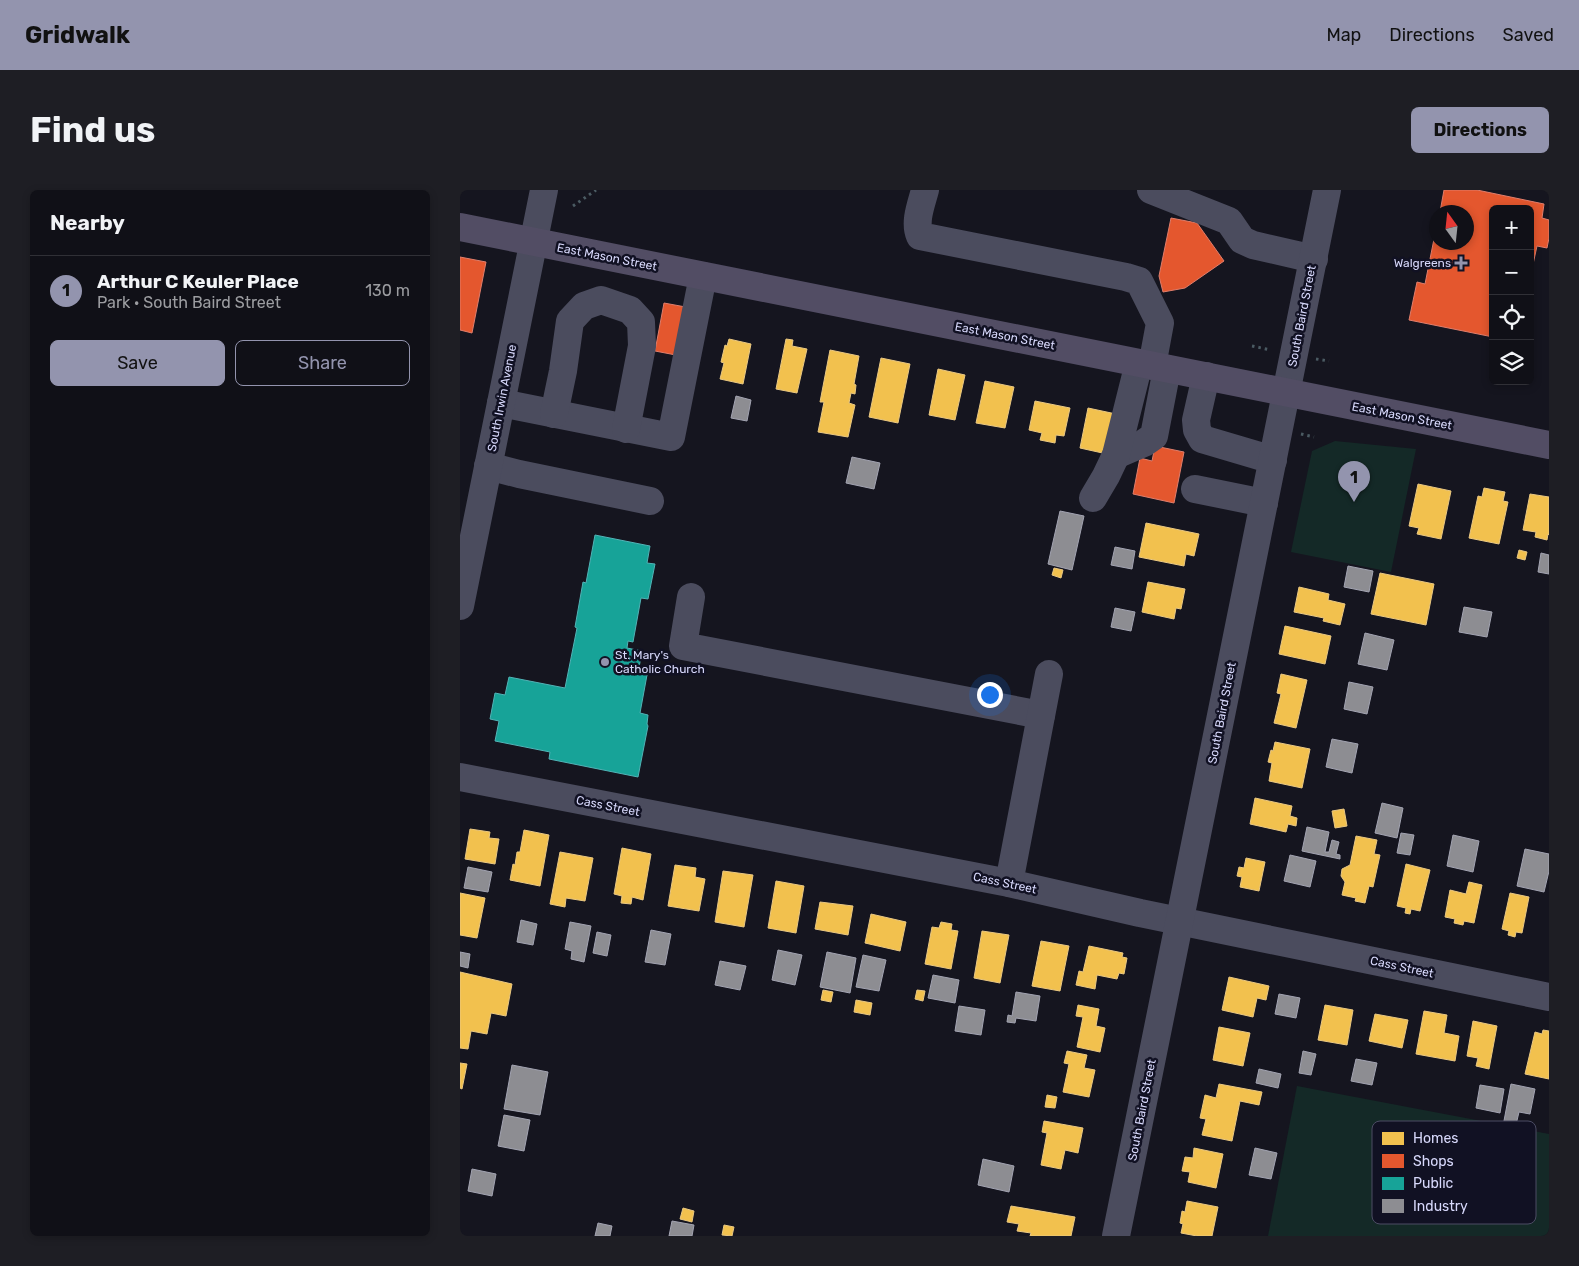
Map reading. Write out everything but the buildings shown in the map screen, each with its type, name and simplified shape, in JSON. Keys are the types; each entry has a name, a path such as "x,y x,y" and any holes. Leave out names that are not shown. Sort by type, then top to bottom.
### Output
{"main road":[{"name":"East Mason Street","path":"460,227 1549,445"}],"street":[{"name":"South Irwin Avenue","path":"460,606 544,190"},
{"path":"925,190 917,222 917,230 920,236 1139,281 1160,323 1153,366 1116,455 1093,498"},
{"path":"1151,190 1229,221 1242,240 1253,245 1314,259"},
{"name":"South Baird Street","path":"1116,1236 1327,190"},
{"path":"501,403 671,437 703,276"},
{"path":"554,414 563,371 570,321 584,306 601,300 630,310 641,322 642,346 626,429"},
{"path":"1206,376 1196,420 1196,430 1202,439 1273,460"},
{"path":"488,466 650,501"},
{"path":"1195,489 1264,503"},
{"path":"691,597 682,646 1041,715"},
{"path":"1009,883 1049,674"},
{"name":"Cass Street","path":"460,777 1009,883 1180,921 1549,997"}],"path":[{"path":"573,206 596,190"}],"green space":[{"path":"1335,441 1416,449 1391,572 1291,552 1312,451"},
{"path":"1297,1086 1481,1121 1372,1121 1372,1224 1536,1224 1536,1132 1549,1134 1549,1236 1268,1236"}],"place":[{"name":"Walgreens","path":"1461,263"},
{"name":"Arthur C Keuler Place","path":"1354,502"},
{"name":"St. Mary's Catholic Church","path":"605,662"}]}
